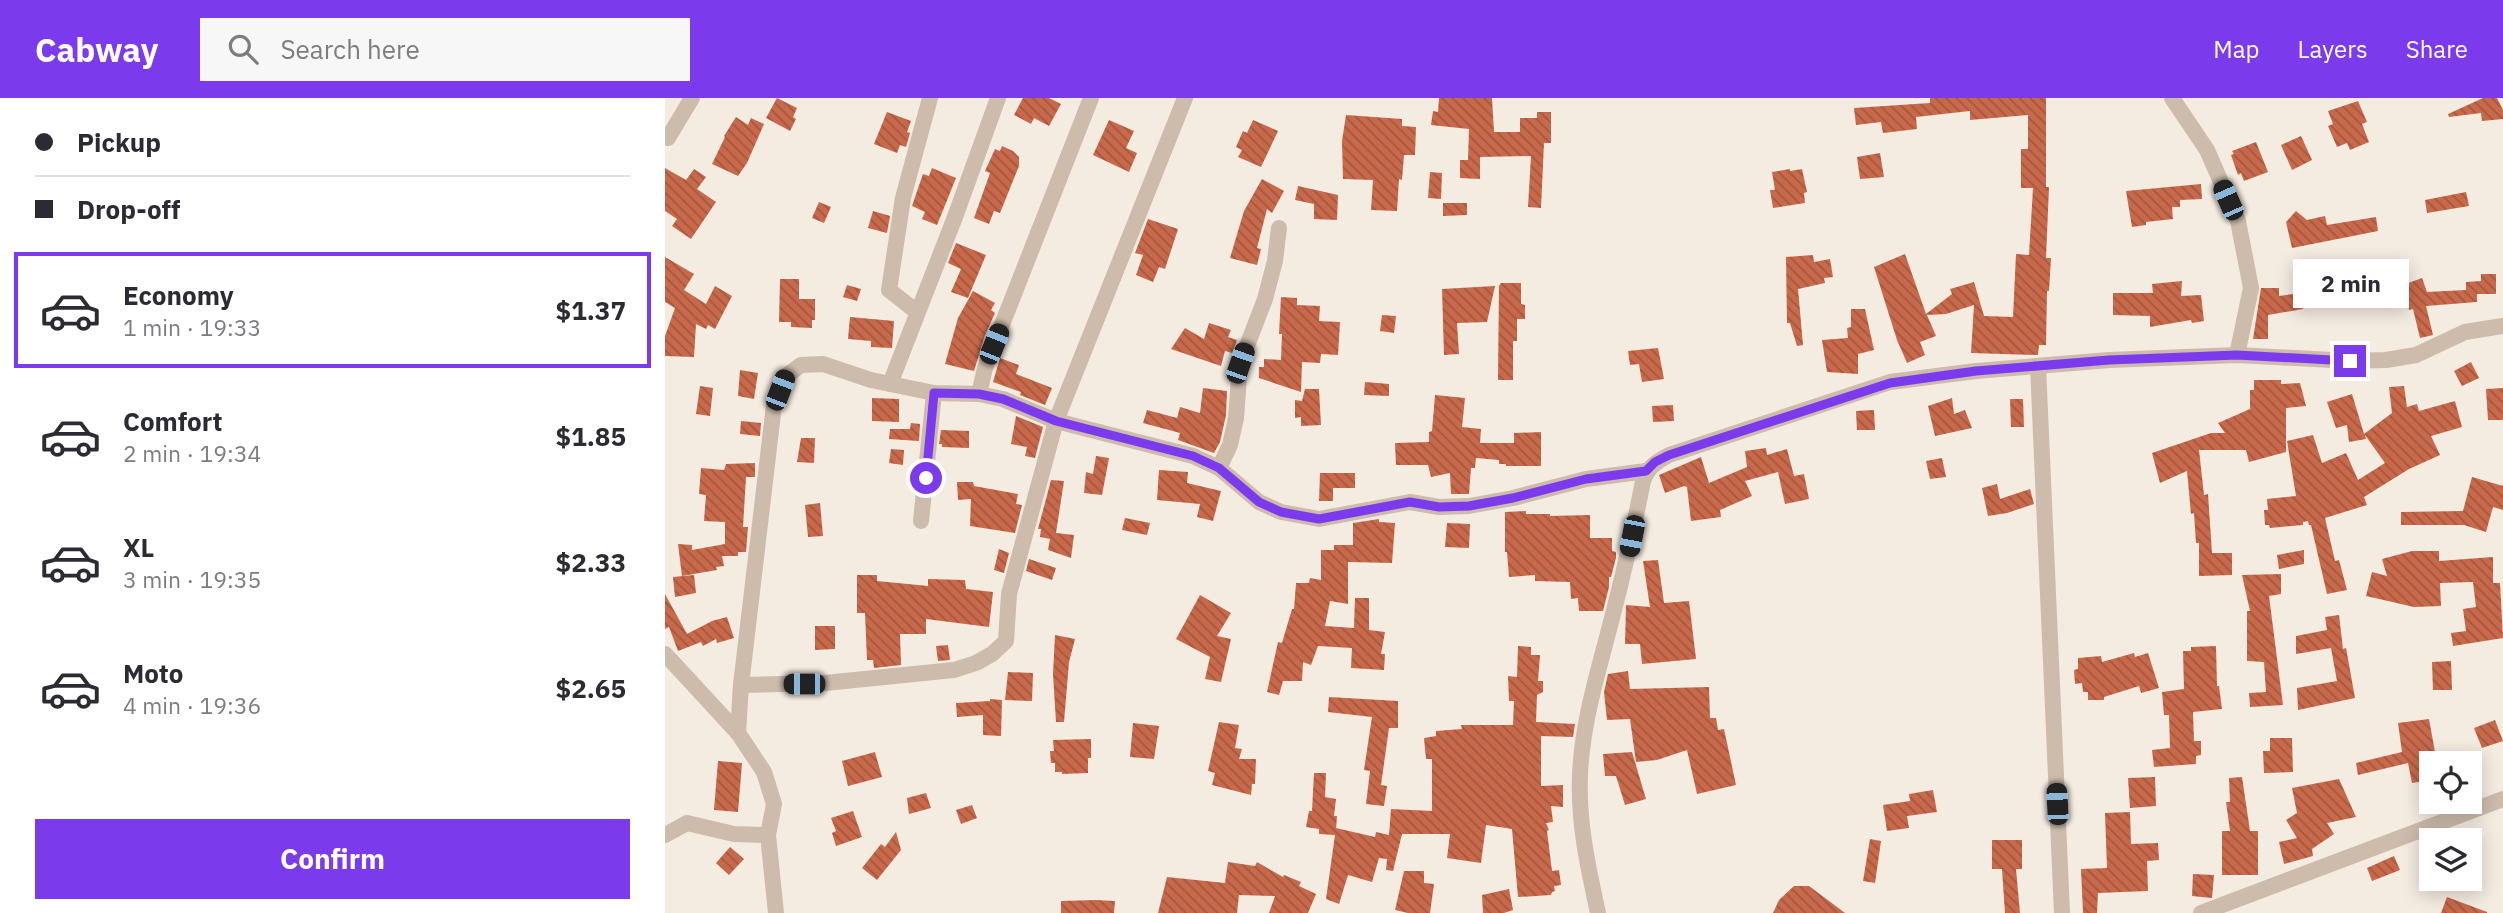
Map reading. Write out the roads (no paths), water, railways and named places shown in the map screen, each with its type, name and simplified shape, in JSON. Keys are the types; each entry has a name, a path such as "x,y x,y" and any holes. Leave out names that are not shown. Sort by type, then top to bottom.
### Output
{"street":[{"path":"665,136 668,138 692,98"},
{"path":"917,312 889,290 903,198 930,98"},
{"path":"890,384 998,98"},
{"path":"979,394 985,368 1091,98"},
{"path":"741,685 825,684 954,670 976,663 992,654 1006,641 1009,594 1056,421 1185,98"},
{"path":"2172,98 2207,150 2238,220 2251,288 2237,355"},
{"path":"1219,468 1230,445 1237,418 1240,363 1265,299 1275,261 1279,228"},
{"path":"1598,913 1582,838 1580,774 1589,705 1627,563 1646,471 1655,462 1669,455 1890,383 1976,371 2109,360 2237,355 2350,361 2386,360 2416,355 2465,332 2503,326"},
{"path":"738,733 741,685 774,405 786,376 801,365 823,364 890,384 934,393 979,394 1003,399 1056,421 1193,456 1219,468 1259,502 1281,512 1319,519 1410,502 1439,507 1469,506 1586,479 1646,471"},
{"path":"2038,366 2062,913"},
{"path":"921,521 934,393"},
{"path":"665,654 738,733 764,772 774,804 768,835 776,913"},
{"path":"2201,913 2503,800"},
{"path":"665,835 687,822 734,834 768,835"}]}
